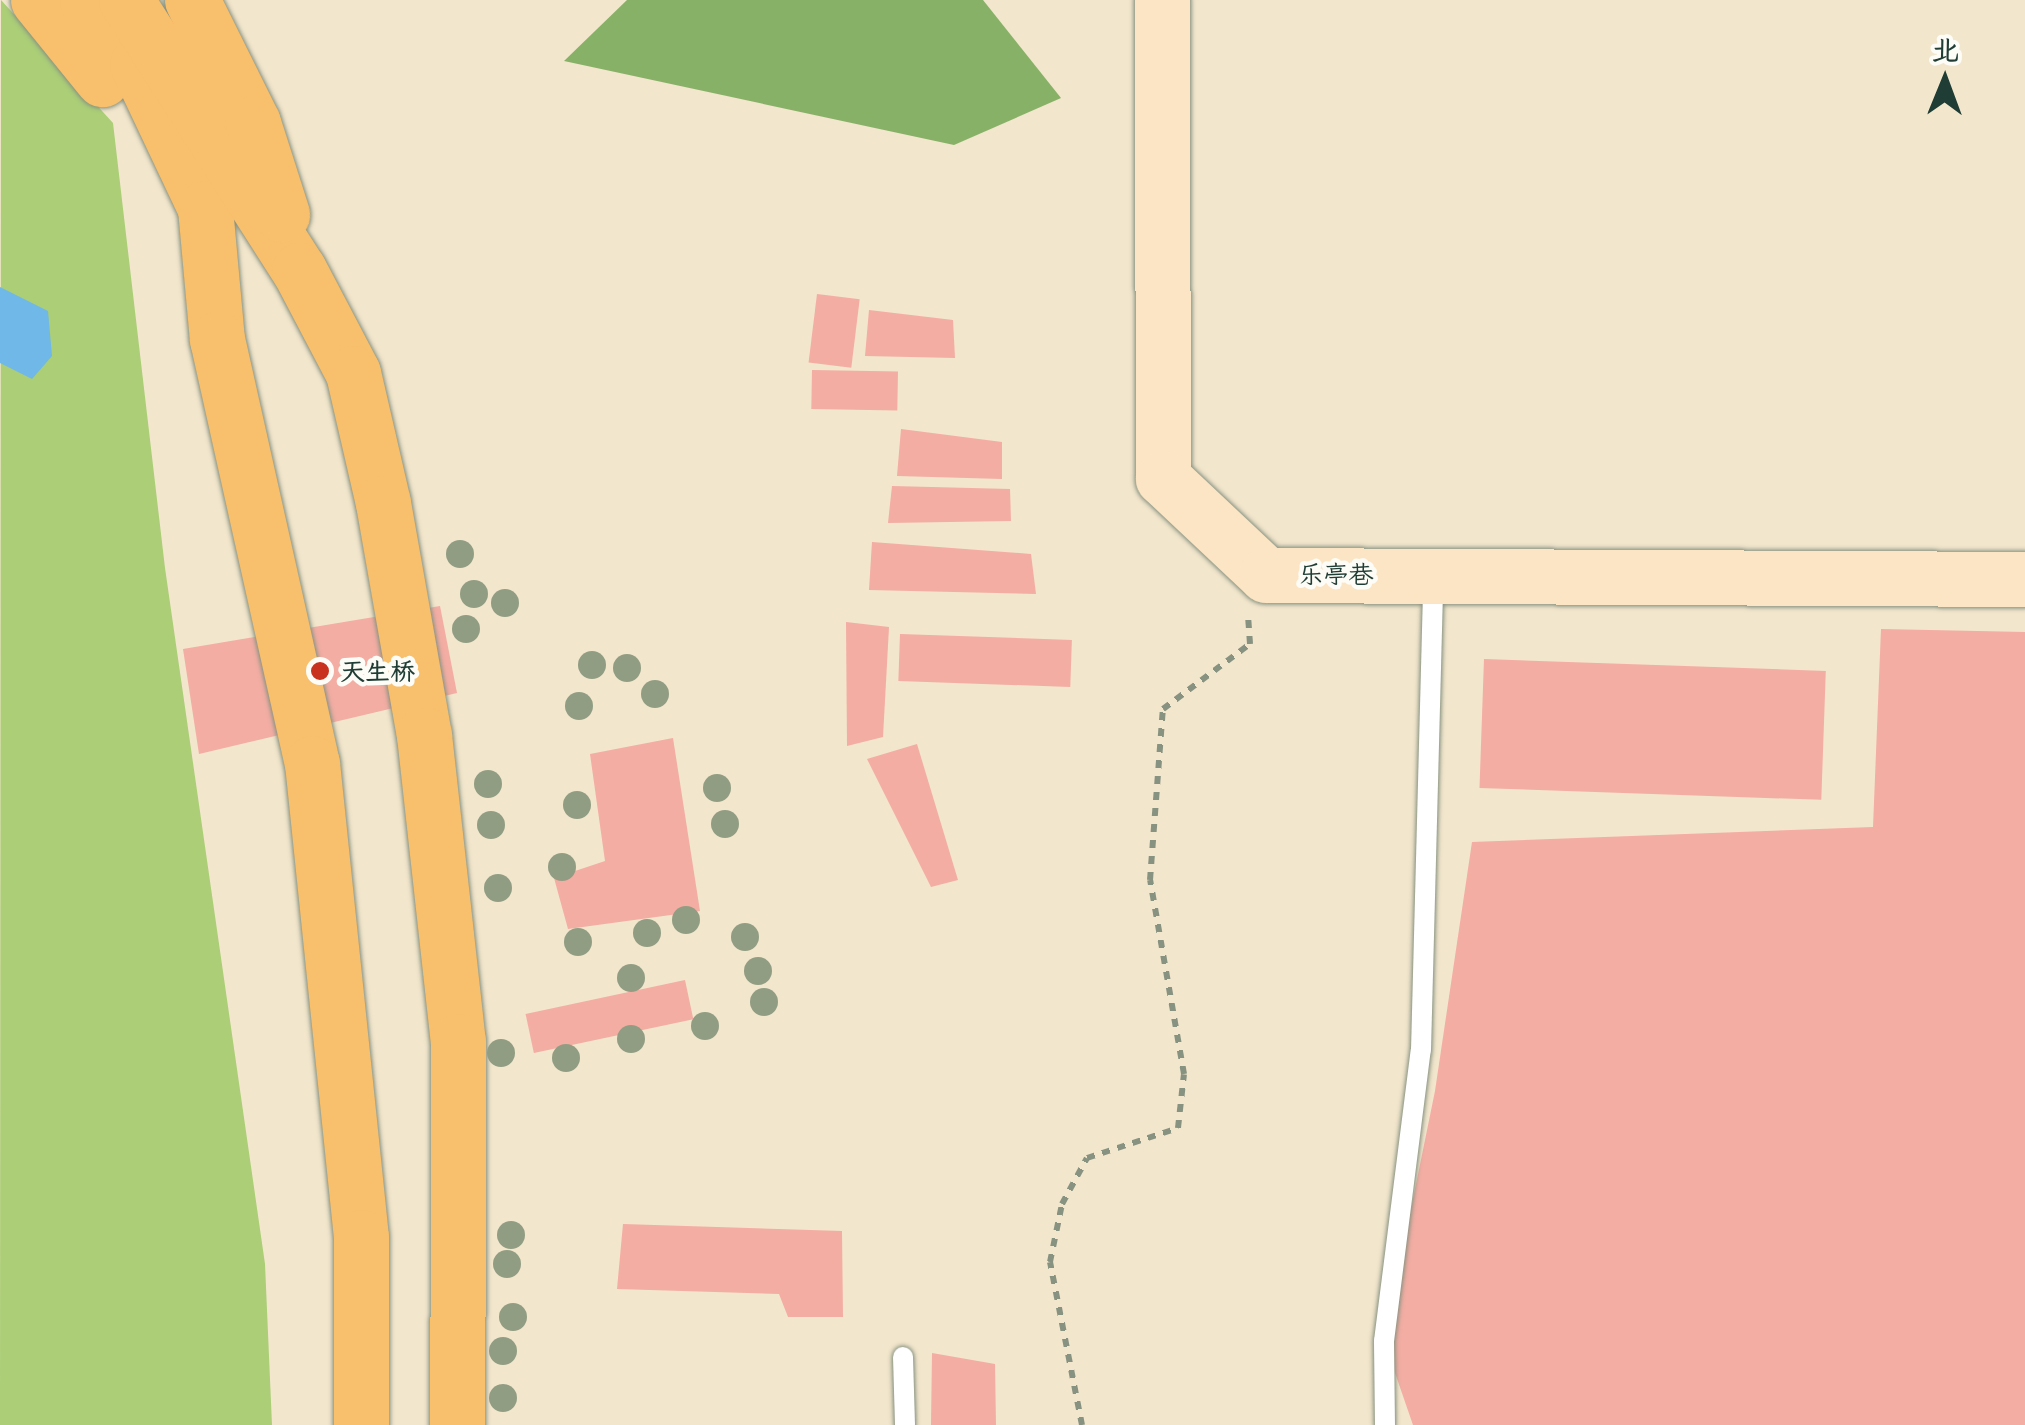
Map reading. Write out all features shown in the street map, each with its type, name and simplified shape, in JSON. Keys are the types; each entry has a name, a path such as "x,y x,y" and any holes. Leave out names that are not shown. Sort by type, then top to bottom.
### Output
{"highway":[{"path":"38,0 205,208"},
{"path":"87,0 137,64 205,208 217,339 312,763 361,1237 361,1425"},
{"path":"126,0 299,270 353,373 383,503 437,828 458,1041 456,1425"},
{"path":"192,0 252,123 299,270"}],"street":[{"name":"乐亭巷","path":"1162,0 1163,478 1266,574 2025,580"}],"lane":[{"path":"1385,1425 1384,1341 1421,1050 1433,573"},
{"path":"903,1357 905,1425"}],"path":[{"path":"1082,1425 1050,1262 1062,1204 1087,1158 1178,1128 1184,1074 1150,880 1163,709 1250,644 1247,607 1266,574"}],"green space":[{"path":"1,0 113,123 165,568 265,1264 272,1425 0,1425"},
{"path":"627,0 983,0 1061,98 954,145 564,61"}],"water":[{"path":"0,287 48,311 52,356 32,379 0,363"}],"building":[{"path":"817,294 860,299 851,368 809,362"},
{"path":"869,310 953,320 955,358 865,356"},
{"path":"812,370 898,372 897,410 811,409"},
{"path":"901,429 1002,442 1002,479 897,476"},
{"path":"892,486 1010,489 1011,521 888,523"},
{"path":"872,542 1031,554 1036,594 869,590"},
{"name":"天生桥","path":"440,606 457,693 199,754 183,649"},
{"path":"846,622 889,627 883,737 847,746"},
{"path":"1881,629 2025,632 2025,1425 1413,1425 1384,1341 1435,1091 1472,842 1873,827"},
{"path":"900,634 1072,640 1070,687 898,681"},
{"path":"1484,659 1826,671 1821,800 1479,788"},
{"path":"673,738 700,911 568,929 554,878 605,861 590,754"},
{"path":"917,744 958,880 931,887 867,759"},
{"path":"685,980 693,1019 534,1053 526,1014"},
{"path":"623,1224 842,1231 843,1317 788,1317 779,1294 617,1289"},
{"path":"932,1353 995,1364 996,1425 931,1425"}],"place":[{"name":"天生桥","path":"320,671"}]}
